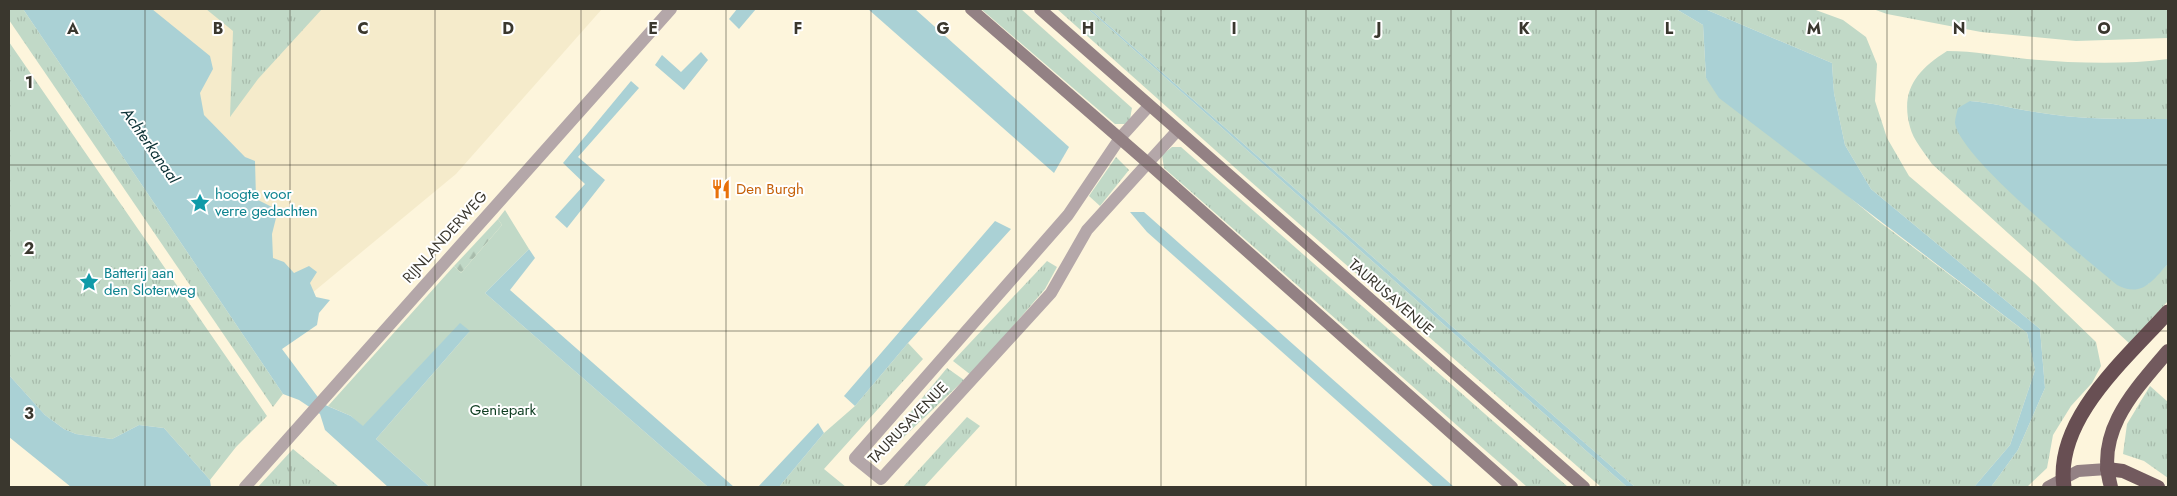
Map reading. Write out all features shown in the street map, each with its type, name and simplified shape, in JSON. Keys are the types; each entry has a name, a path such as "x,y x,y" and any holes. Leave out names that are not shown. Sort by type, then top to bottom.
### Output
{"highway":[{"path":"2064,483 2065,451 2084,409 2095,394 2168,312"},
{"path":"2111,487 2107,469 2108,445 2115,424 2127,401 2168,351"},
{"path":"2107,469 2123,471 2158,487"}],"main road":[{"path":"971,9 1120,138 1512,487"},
{"name":"TAURUSAVENUE","path":"1040,9 1584,487"},
{"path":"2048,487 2064,483 2078,472 2107,469"}],"street":[{"name":"RIJNLANDERWEG","path":"245,487 671,9"},
{"name":"TAURUSAVENUE","path":"1149,106 1120,138 1068,215 943,354 855,458 881,479 1051,293 1087,230 1177,131"}],"shaded area":[{"path":"119,9 602,9 456,174 294,308"}],"green space":[{"path":"9,9 23,9 283,394 273,407 9,20"},
{"path":"206,9 322,9 258,79 230,117 233,31"},
{"path":"981,9 1021,9 1132,108 1130,119 1125,124 1115,124"},
{"path":"1057,9 1088,9 1627,487 1601,487 1242,174"},
{"path":"1090,9 1676,9 1703,25 1706,78 1877,220 2027,333 2035,370 2010,445 1974,487 1635,487"},
{"path":"1705,9 1813,9 1843,20 1866,37 1877,64 1875,101 1887,138 1909,176 2034,282 2096,342 2101,366 2092,383 2071,406 2053,435 2047,468 2027,487 1991,487 2018,450 2045,388 2040,329 1871,189 1845,145 1834,93 1832,63"},
{"path":"1873,9 2168,9 2168,38 2076,41 1981,32 1887,14"},
{"path":"9,42 267,416 236,447 210,480 164,428 139,425 112,439 76,434 64,429 45,415 9,375"},
{"path":"1947,51 2080,62 2115,63 2168,59 2168,119 2074,117 1970,101 2148,284 2168,264 2168,301 2129,343 1932,164 1916,142 1907,114 1909,92 1919,74 1936,58"},
{"path":"1172,147 1181,147 1568,487 1527,487 1164,168 1162,155"},
{"path":"1116,157 1129,170 1100,206 1089,196"},
{"name":"Geniepark","path":"505,210 529,249 485,293 708,487 430,487 376,439 470,331 363,427 351,416 328,406 454,266 461,273 502,225 498,219"},
{"path":"498,219 502,225 461,273 454,266"},
{"path":"1047,261 1057,267 1045,289 971,375 953,361"},
{"path":"908,343 923,359 824,469 846,487 779,487 824,433 855,406"},
{"path":"947,368 964,380 890,450 884,444"},
{"path":"2150,386 2168,402 2168,478 2144,461 2123,454 2127,424"},
{"path":"967,417 980,426 924,487 903,487"},
{"path":"293,449 339,487 258,487"}],"water":[{"name":"Achterkanaal","path":"23,9 152,9 210,56 213,69 200,93 204,115 245,157 255,161 256,199 278,210 272,234 273,258 284,262 294,273 309,266 317,272 310,283 316,297 330,300 319,313 317,325 282,349 323,404 351,416 363,426 460,323 470,331 376,439 430,487 388,487 325,430 320,414 299,400 283,394"},
{"path":"737,9 756,9 739,29 729,19"},
{"path":"868,9 915,9 1069,147 1054,173"},
{"path":"1088,9 1090,9 1635,487 1627,487"},
{"path":"1676,9 1705,9 1832,63 1834,93 1845,145 1871,189 2040,329 2045,388 2018,450 1991,487 1974,487 2010,445 2035,370 2027,333 1719,98 1706,78 1703,25"},
{"path":"701,52 708,60 684,90 655,65 662,55 681,72"},
{"path":"631,81 639,88 578,157 605,180 567,228 555,217 585,184 563,163"},
{"path":"1970,101 2074,117 2168,119 2168,264 2151,282 2140,289 2126,289 2117,285 2000,183 1962,139 1955,123 1956,117 1958,108"},
{"path":"1130,212 1144,212 1454,487 1434,487 1147,232"},
{"path":"995,221 1011,229 908,343 855,406 844,396"},
{"path":"529,249 535,258 510,290 734,487 708,487 485,293"},
{"path":"9,375 45,415 64,429 76,434 112,439 139,425 164,428 210,480 211,487 71,487 9,437"},
{"path":"818,423 824,433 779,487 758,487"}],"place":[{"name":"Den Burgh","path":"721,189"},
{"name":"hoogte voor verre gedachten","path":"200,203"},
{"name":"Batterij aan den Sloterweg","path":"89,282"}]}
